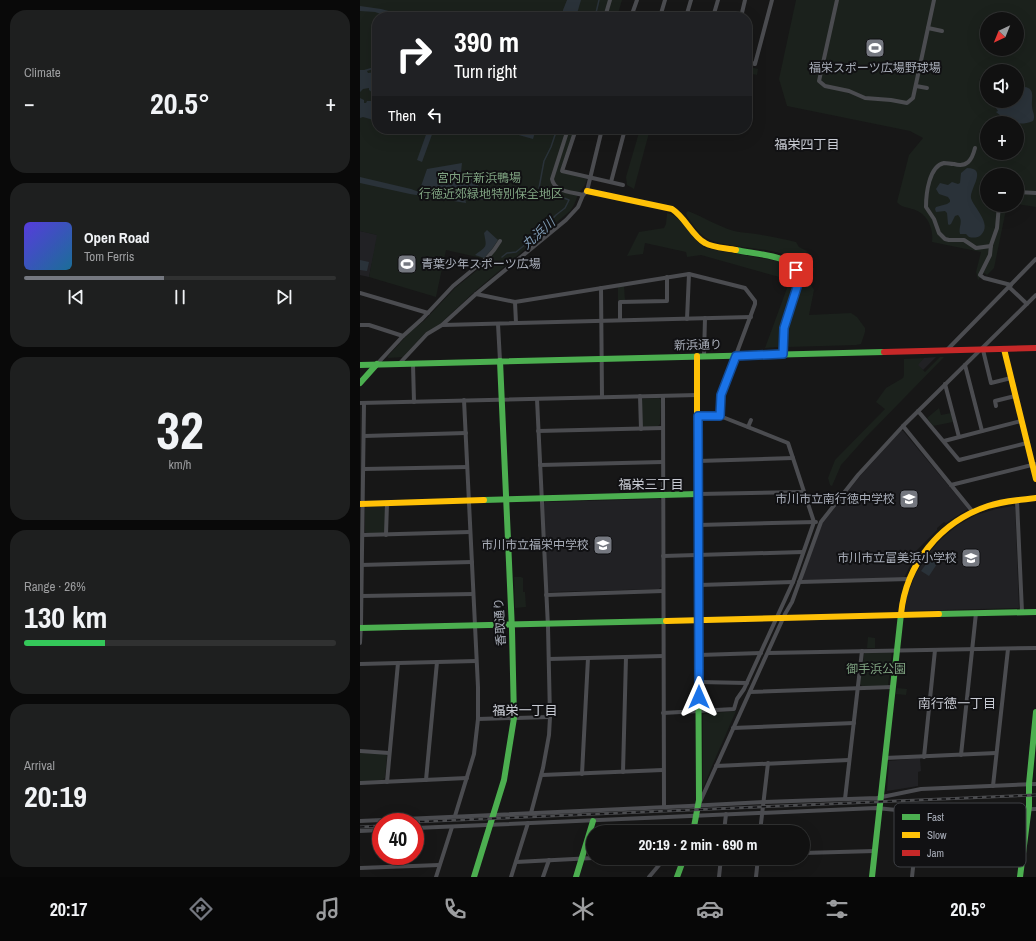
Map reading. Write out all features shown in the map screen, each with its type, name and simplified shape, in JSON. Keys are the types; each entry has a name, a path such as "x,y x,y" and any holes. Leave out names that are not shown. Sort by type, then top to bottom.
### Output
{"street":[{"path":"606,12 610,0"},
{"path":"633,12 637,0"},
{"path":"661,12 664,0"},
{"path":"687,12 690,0"},
{"path":"714,12 718,0"},
{"path":"742,12 745,0"},
{"path":"752,63 755,64 772,0"},
{"path":"837,0 819,78 821,84 849,91 865,98 907,103 913,98 934,0"},
{"path":"928,28 942,31"},
{"path":"916,86 927,88"},
{"path":"566,134 552,179 553,184 558,189 672,209 683,217 699,238 706,244 782,259 792,265 797,275 798,284 784,328 783,354"},
{"path":"574,134 562,172 623,185"},
{"path":"400,364 426,334 442,325 476,294 566,220 578,207 590,178 601,134"},
{"path":"611,182 624,134"},
{"path":"975,148 971,160 965,164 956,165 947,163 942,164 934,170 930,178 926,207 934,219 939,233 945,239 964,240 976,248 991,246"},
{"path":"1024,192 1036,193"},
{"path":"998,212 997,228 991,246 990,255 980,275 984,278 1010,286 1027,304"},
{"path":"360,383 403,336 454,286 487,258 500,241"},
{"path":"947,350 1036,259"},
{"path":"476,294 515,302 690,274 745,288 756,304 721,395 720,416"},
{"path":"687,319 690,274"},
{"path":"620,320 620,302 667,300 667,277"},
{"path":"600,288 602,397"},
{"path":"360,293 428,313"},
{"path":"698,806 792,602 821,522 858,475 903,426 1036,295"},
{"path":"515,302 516,323"},
{"path":"442,325 751,317"},
{"path":"695,825 697,816 699,784 698,395 705,318"},
{"path":"498,324 500,361"},
{"path":"360,326 369,325 403,336"},
{"name":"新浜通り","path":"360,365 1036,348"},
{"path":"1004,349 1027,443 1034,464 1036,479"},
{"path":"981,350 991,383 1011,378"},
{"name":"香取通り","path":"474,877 494,815 507,767 514,718 500,361"},
{"path":"413,364 414,402"},
{"path":"965,365 982,431"},
{"path":"945,384 959,437"},
{"path":"360,643 364,469 362,403 698,395"},
{"path":"640,396 641,429"},
{"path":"663,396 664,807"},
{"path":"996,406 995,401 1015,396"},
{"path":"531,813 542,775 548,744 550,717 549,659 537,398"},
{"path":"455,816 474,754 478,719 464,400"},
{"path":"918,411 959,460 1027,443"},
{"path":"664,713 734,710 737,699 747,683 793,582 814,522 814,518 803,492 793,458 786,442 720,416 698,416"},
{"path":"748,427 751,420"},
{"path":"944,441 1022,421"},
{"path":"903,426 973,512"},
{"path":"538,431 663,428"},
{"path":"364,436 466,433"},
{"path":"698,461 793,458"},
{"path":"540,465 663,462"},
{"path":"951,485 1034,464"},
{"path":"364,469 467,467"},
{"path":"362,504 803,492"},
{"path":"872,877 900,615 903,596 908,580 918,561 934,540 950,525 973,512 993,505 1036,498"},
{"path":"1017,501 1022,612"},
{"path":"386,535 387,503"},
{"path":"698,525 821,522"},
{"path":"363,536 470,532"},
{"path":"663,556 804,552"},
{"path":"361,565 472,562"},
{"path":"799,582 908,580"},
{"path":"698,585 793,582"},
{"path":"546,595 663,591"},
{"path":"362,596 473,594"},
{"path":"361,628 1036,612"},
{"path":"961,755 976,613"},
{"path":"768,653 1036,648"},
{"path":"993,786 1008,649"},
{"path":"924,756 935,650"},
{"path":"845,799 862,651"},
{"path":"699,655 761,653"},
{"path":"549,659 664,656"},
{"path":"623,772 626,657"},
{"path":"582,774 588,658"},
{"path":"360,664 476,661"},
{"path":"426,780 437,662"},
{"path":"387,782 398,663"},
{"path":"699,682 747,683"},
{"path":"750,692 892,687"},
{"path":"1026,823 1036,712"},
{"path":"478,719 550,717"},
{"path":"733,728 854,724"},
{"path":"360,751 389,753"},
{"path":"885,758 996,753"},
{"path":"716,766 849,760"},
{"path":"761,825 768,763"},
{"path":"542,775 663,770"},
{"path":"360,783 467,778"},
{"path":"360,821 698,806 707,804 845,799 881,797 922,789 1036,784"},
{"path":"424,828 726,814 880,808 894,809"},
{"path":"1028,809 1036,809"},
{"path":"725,825 726,814"},
{"path":"576,877 593,820"},
{"path":"511,877 528,824"},
{"path":"436,877 452,827"},
{"path":"360,831 372,830"},
{"path":"810,853 875,851"},
{"path":"516,862 586,858"},
{"path":"543,877 549,860"},
{"path":"360,868 440,865"},
{"path":"649,877 659,865"},
{"path":"677,877 681,865"},
{"path":"719,877 721,865"},
{"path":"756,877 757,865"},
{"path":"912,877 913,867"},
{"path":"1020,877 1021,867"}],"shaded area":[{"path":"567,0 581,0 577,12 563,12"},
{"path":"360,6 392,12 375,12 360,11"},
{"path":"372,68 372,69 367,71 368,73 372,73 372,92 369,88 363,89 360,92 360,70"},
{"path":"1024,87 1032,91 1033,121 1024,124 1024,116 1002,116 996,112 998,111 996,108 1024,108"},
{"path":"360,98 364,100 364,103 372,100 372,120 363,117 360,118"},
{"path":"426,134 432,134 422,162 417,160"},
{"path":"515,134 534,134 533,139"},
{"path":"462,163 461,172 475,177 475,179 480,179 478,187 486,189 483,200 469,195 465,198 466,203 410,194 360,183 360,177 419,192 427,169"},
{"path":"967,168 976,171 977,175 971,198 984,221 985,226 981,235 975,238 969,237 966,234 960,234 961,220 958,215 955,216 949,225 947,213 945,211 936,212 935,209 936,207 950,202 948,197 939,194 936,189 940,183 948,185 952,182 958,184 960,183 961,173"},
{"path":"487,230 498,240 484,258 475,255 482,250 486,244 484,233"},
{"path":"360,231 378,235 369,277 360,275"},
{"path":"360,260 369,262 367,271 360,270"},
{"path":"936,357 923,370 917,365 924,358"},
{"path":"901,431 903,431 968,509 946,523 944,522 937,528 937,530 915,552 916,554 904,578 804,580 802,578 822,524 860,476"},
{"name":"市川市立福栄中学校","path":"661,500 661,587 659,589 549,592 547,590 543,504 545,502"},
{"name":"市川市立富美浜小学校","path":"1013,506 1015,507 1019,608 905,611 907,596 916,573 929,553 941,539 958,525 976,515"},
{"path":"932,556 939,561 929,576 921,571"},
{"path":"920,758 921,771 918,772 918,786 887,791 889,761"}],"green space":[{"name":"行徳近郊緑地特別保全地区","path":"360,0 622,0 618,12 372,12 372,134 572,134 560,172 587,179 570,211 473,293 440,324 425,333 403,357 388,358 388,356 455,288 490,260 446,250 436,297 369,277 377,235 360,231"},
{"path":"796,0 1036,0 1036,207 1024,205 1024,168 980,168 980,212 1006,212 994,268 987,275 984,273 978,280 976,272 981,252 932,242 932,231 925,217 921,213 902,206 897,202 909,155 923,138 910,131 787,106 779,79"},
{"path":"752,67 758,69 757,75 752,74"},
{"path":"639,134 649,134 634,189 627,185 626,177"},
{"path":"688,211 734,231 758,234 796,242 799,247 807,251 804,263 807,267 814,268 811,285 814,290 809,315 851,313 857,317 865,328 861,344 789,347 786,344 787,329 804,281 802,270 798,263 789,256 780,253 719,243 710,240 699,233 687,216 686,213"},
{"path":"667,213 673,215 683,223 705,248 777,261 790,270 793,276 794,285 782,322 778,347 765,348 790,280 701,255 687,257 686,252 645,243 643,254 627,256 639,232 664,228"},
{"path":"624,286 625,300 618,300 618,287"},
{"path":"940,357 944,357 866,437 841,465 832,486 830,485 828,478 835,460 885,409 876,402 886,388 903,378 904,359 924,358 918,365 925,372"},
{"path":"659,398 661,400 660,424 658,426 644,427 642,425 642,400"},
{"path":"939,408 941,415 951,413 953,422 933,426 927,418"},
{"path":"383,506 385,508 385,531 383,533 365,532 365,508"},
{"path":"514,577 523,578 523,592 525,592 526,607 515,608"},
{"path":"868,637 875,638 875,648 867,648"},
{"name":"御手浜公園","path":"866,652 892,652 888,686 862,686 860,684 864,654"},
{"path":"897,688 907,689 906,695 896,694"},
{"path":"736,711 712,766 703,788 703,715"},
{"path":"360,753 385,754 387,756 385,778 382,780 360,781"}],"waterway":[{"name":"丸浜川","path":"596,12 599,0"},
{"name":"丸浜川","path":"502,257 507,253 516,252 536,236 556,215 565,208 569,200 539,188 544,161 555,134"}],"railway":[{"path":"424,821 1036,795"},
{"path":"360,827 372,826"}],"traffic: fast":[{"path":"736,250 776,257 790,264 795,271 797,280 796,290 784,327 783,354"},
{"path":"360,365 884,352"},
{"path":"474,877 504,780 514,718 512,630 500,361"},
{"path":"360,383 377,364"},
{"path":"694,825 699,800 697,432"},
{"path":"484,500 698,494"},
{"path":"939,614 1036,612"},
{"path":"872,877 901,614"},
{"path":"360,628 666,621"},
{"path":"1026,830 1036,712"},
{"path":"576,877 593,821"},
{"path":"677,877 681,865"},
{"path":"1020,877 1021,867"}],"traffic: slow":[{"path":"587,191 672,209 681,217 700,240 708,245 736,250"},
{"path":"1004,349 1036,479"},
{"path":"697,356 697,432"},
{"path":"901,614 904,596 910,578 928,547 941,534 971,513 988,506 1036,498"},
{"path":"360,504 484,500"},
{"path":"666,621 939,614"}],"traffic: jam":[{"path":"884,352 1036,348"}],"place":[{"name":"福栄スポーツ広場野球場","path":"875,48"},
{"name":"青葉少年スポーツ広場","path":"407,264"},
{"name":"市川市立南行徳中学校","path":"909,499"},
{"name":"市川市立福栄中学校","path":"603,545"},
{"name":"市川市立富美浜小学校","path":"971,558"}],"district":[{"name":"福栄四丁目","path":"807,144"},
{"name":"福栄三丁目","path":"651,484"},
{"name":"南行徳一丁目","path":"957,703"},
{"name":"福栄一丁目","path":"525,710"}],"route":[{"path":"699,697 698,416 720,416 721,395 736,356 783,354 782,338 785,322 798,284 796,270"}],"park label":[{"name":"宮内庁新浜鴨場","path":"479,178"}]}
